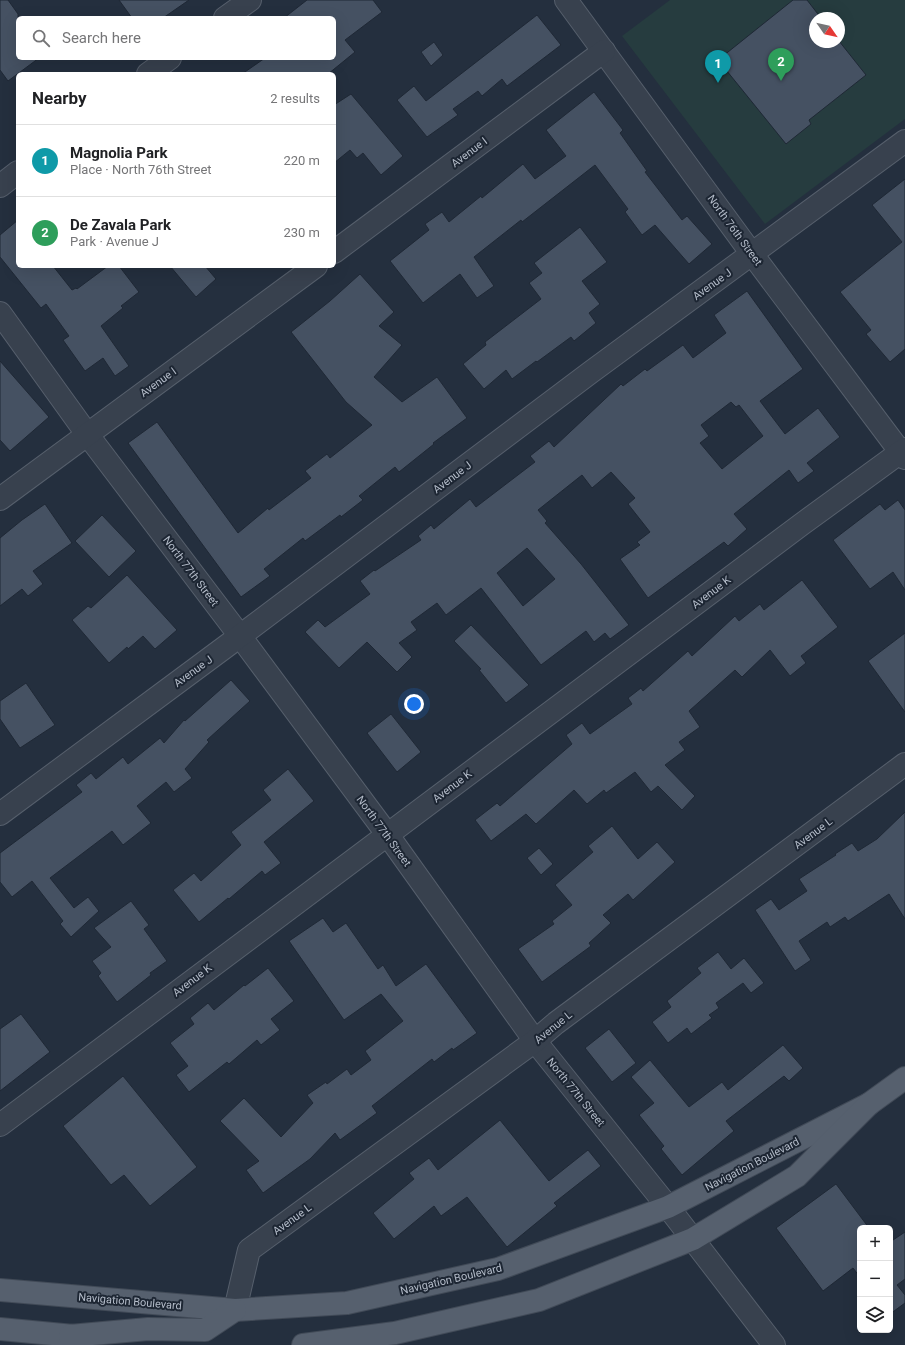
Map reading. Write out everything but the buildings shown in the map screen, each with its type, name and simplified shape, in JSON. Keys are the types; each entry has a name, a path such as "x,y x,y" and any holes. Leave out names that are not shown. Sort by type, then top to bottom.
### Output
{"main road":[{"name":"Navigation Boulevard","path":"0,1290 235,1310 347,1303 498,1269 668,1207 869,1104 905,1078"},
{"name":"Navigation Boulevard","path":"303,1345 395,1332 539,1300 693,1239 797,1176 869,1104"},
{"path":"70,1336 148,1329 205,1330 235,1310"},
{"path":"0,1329 160,1345"}],"street":[{"path":"228,16 250,0"},
{"name":"North 76th Street","path":"566,0 752,254 904,453"},
{"name":"Avenue I","path":"336,251 604,51"},
{"path":"151,72 167,60"},
{"name":"Avenue J","path":"0,814 591,372 905,141"},
{"path":"0,186 16,174"},
{"name":"Avenue I","path":"0,499 313,268"},
{"name":"North 77th Street","path":"0,314 87,434 387,834 535,1041 668,1207 774,1345"},
{"name":"Avenue K","path":"0,1125 802,524 904,453"},
{"name":"Avenue L","path":"235,1310 249,1250 535,1041 556,1023 905,764"}],"green space":[{"path":"670,0 905,0 905,119 765,224 622,36"}],"place":[{"name":"De Zavala Park","path":"781,81"},
{"name":"Magnolia Park","path":"718,83"}]}
